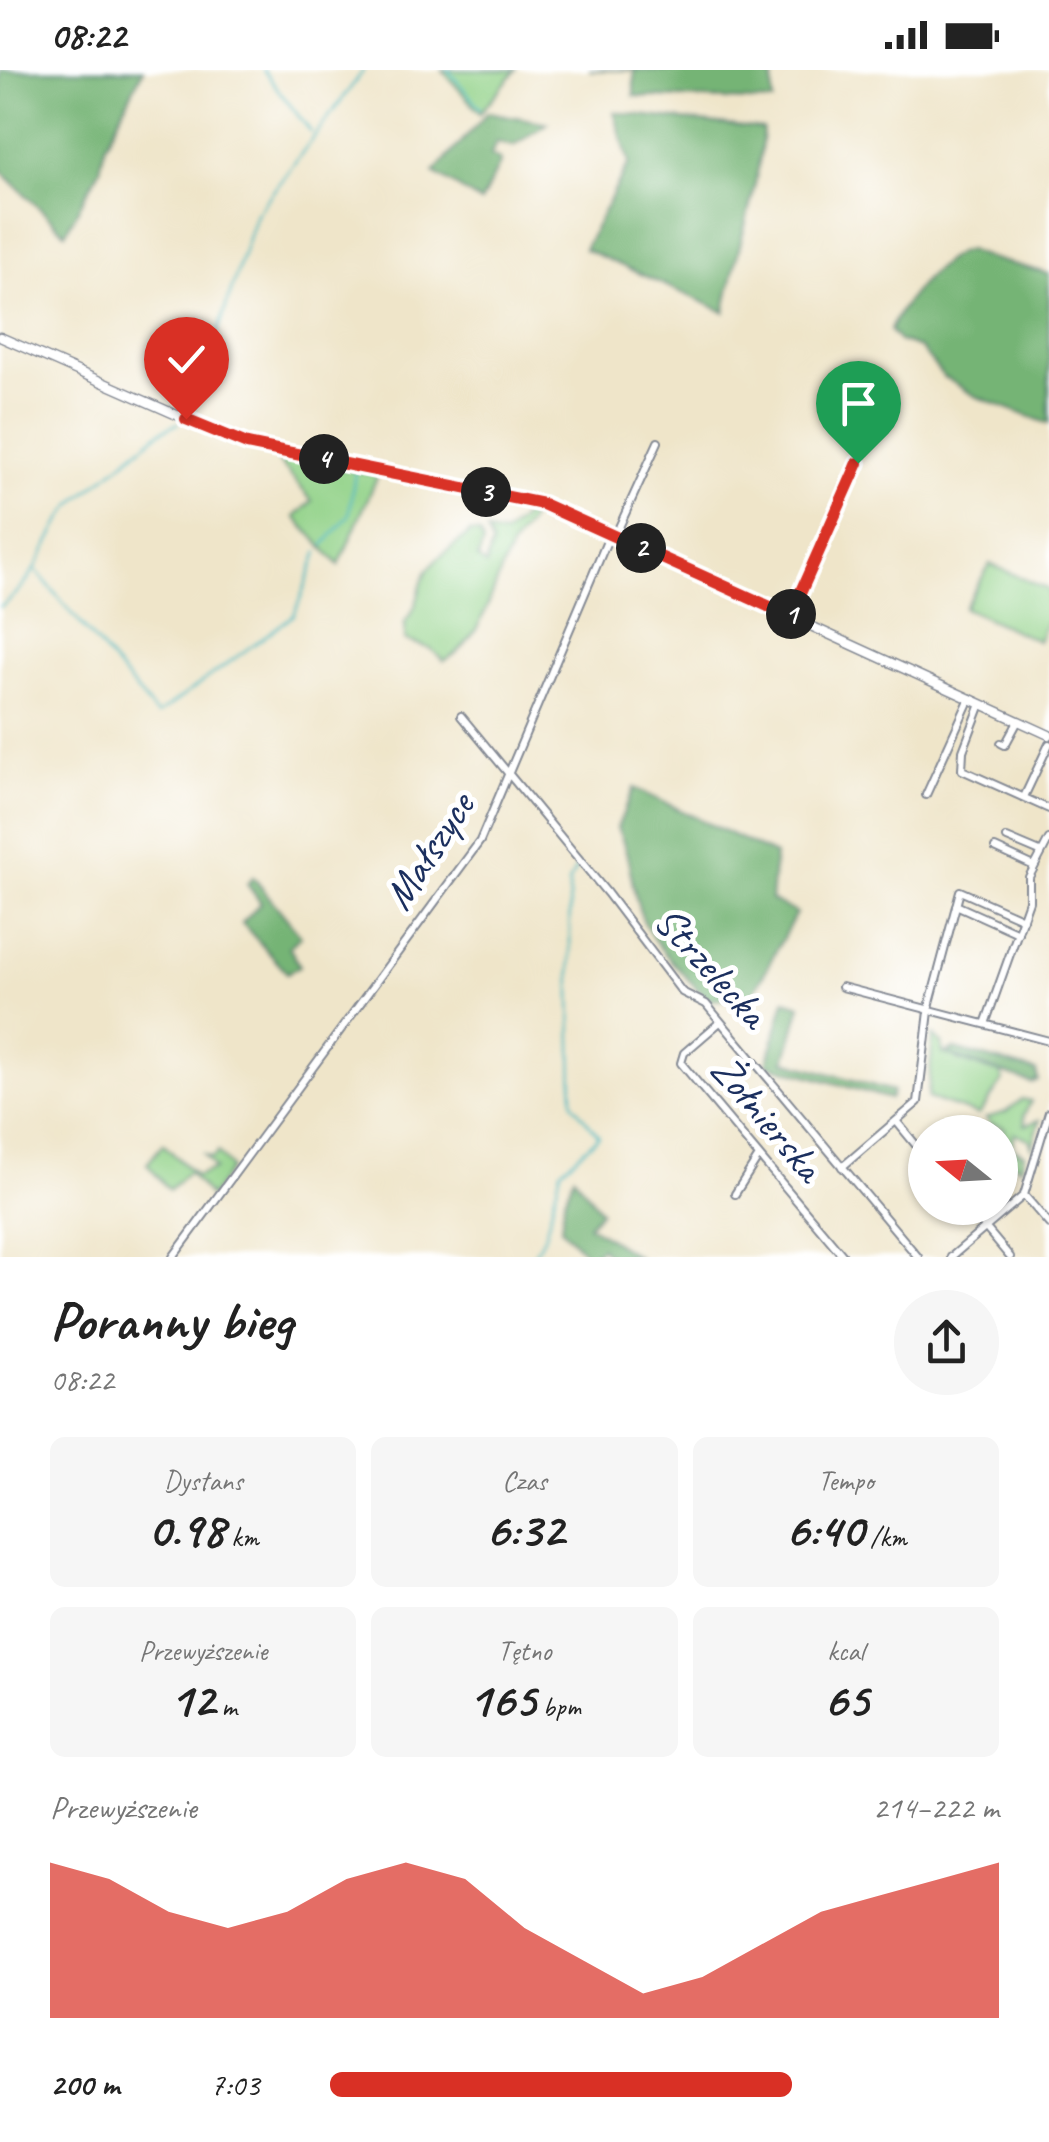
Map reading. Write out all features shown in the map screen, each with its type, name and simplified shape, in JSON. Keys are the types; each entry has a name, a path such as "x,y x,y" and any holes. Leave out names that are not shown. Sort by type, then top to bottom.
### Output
{"street":[{"path":"0,336 247,444 534,502 1049,736"},
{"path":"790,616 874,432"},
{"name":"Małszyce","path":"173,1257 480,842 613,535 658,442"},
{"path":"926,795 970,698"},
{"path":"981,704 960,765 1049,808"},
{"name":"Strzelecka","path":"460,716 682,992 706,1004 918,1257"},
{"path":"1001,743 1005,745 1018,721"},
{"path":"1024,798 1049,744"},
{"path":"1007,838 1040,852"},
{"path":"985,1024 1018,932 1034,866 1049,840"},
{"path":"996,848 1034,866"},
{"path":"842,1167 918,1102 930,1009 960,891 1022,919"},
{"path":"956,905 1018,932"},
{"path":"842,987 1049,1041"},
{"name":"Żołnierska","path":"720,1022 684,1053 681,1063 844,1257"},
{"path":"950,1257 1024,1195 1046,1134 1049,1112"},
{"path":"897,1122 908,1135"},
{"path":"735,1194 759,1156"},
{"path":"1024,1195 1049,1224"},
{"path":"982,1225 1010,1257"}],"green space":[{"path":"0,70 143,70 105,146 100,169 65,233 0,170"},
{"path":"442,70 516,70 480,113"},
{"path":"634,70 772,70 773,102 634,96"},
{"path":"488,112 548,123 513,146 496,142 491,155 501,161 481,202 434,173"},
{"path":"614,112 763,129 757,175 725,312 584,249 629,163"},
{"path":"968,250 1049,274 1049,424 975,396 943,376 920,348 899,341 890,331 922,283 946,261"},
{"path":"274,456 378,475 339,565 295,517 312,501"},
{"path":"526,515 532,517 510,550 485,612 458,652 444,661 431,649 405,640 405,622 427,571 436,560 470,532 480,534 483,543 478,559 486,565 492,544 487,532 504,535"},
{"path":"990,564 1049,590 1049,618 1038,641 964,608"},
{"path":"634,788 775,855 771,900 796,913 751,998 707,1000 666,955 646,926 617,828"},
{"path":"253,877 301,936 289,947 300,966 287,973 242,923 261,903 247,884"},
{"path":"785,1000 801,1005 785,1061 893,1091 890,1099 767,1064"},
{"path":"933,1035 942,1043 943,1054 955,1049 957,1060 1000,1073 1003,1080 979,1115 928,1098"},
{"path":"955,1049 1036,1071 1038,1080 1031,1083 946,1054"},
{"path":"1022,1099 1031,1101 1024,1115 1025,1125 1040,1120 1032,1147 1029,1139 1018,1134 1018,1115 996,1115"},
{"path":"163,1144 196,1176 215,1169 204,1155 212,1158 218,1152 231,1168 210,1197 188,1172 169,1190 147,1164"},
{"path":"1018,1151 1024,1154 1021,1168 1018,1166"},
{"path":"574,1176 601,1211 588,1225 638,1257 610,1257 601,1248 589,1257 561,1228 564,1201"}],"waterway":[{"path":"263,70 311,132"},
{"path":"191,415 256,214 364,70"},
{"path":"448,70 480,108"},
{"path":"0,607 25,584 77,500 160,432 179,423"},
{"path":"324,545 349,515 355,472"},
{"path":"35,569 157,715 294,615 318,552"},
{"path":"533,1257 546,1231 561,1170 599,1136 573,1104 569,883 577,866"}],"route":[{"path":"186,419 247,444 543,504 790,616 858,463"}]}
